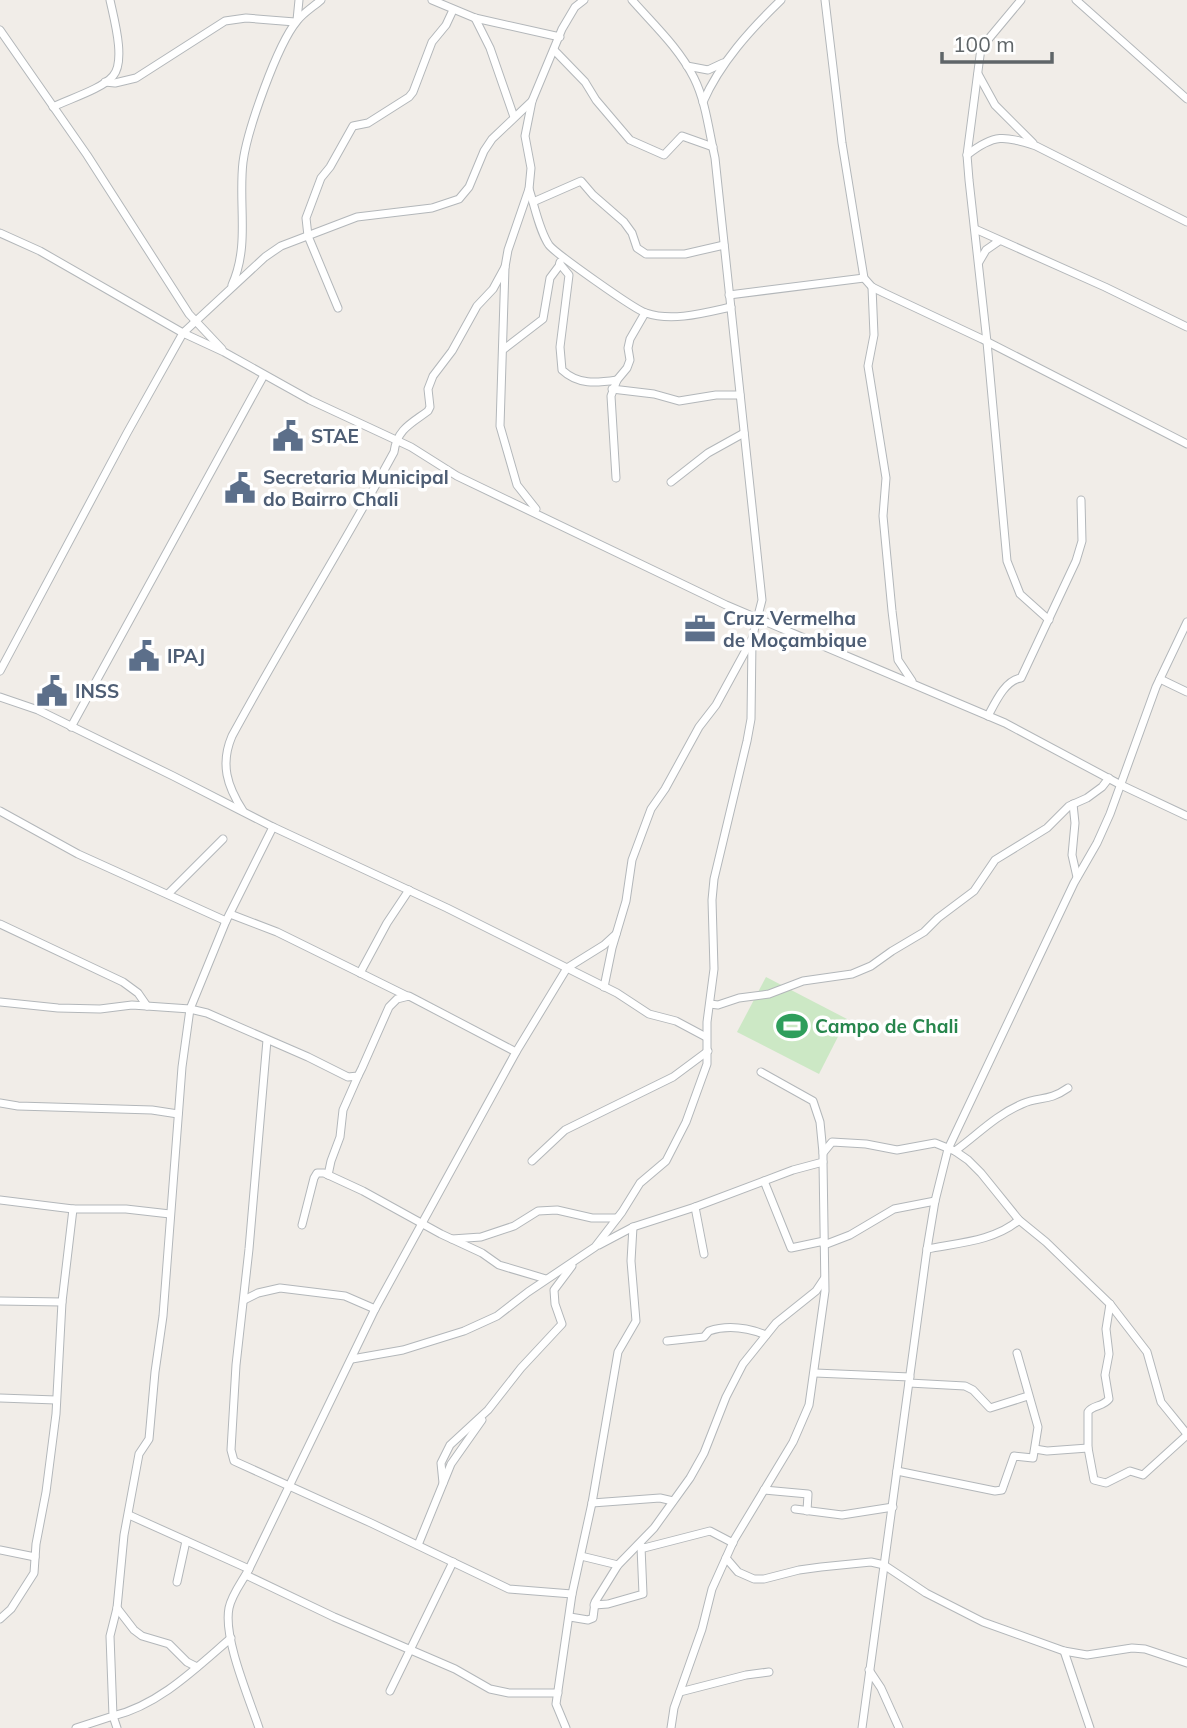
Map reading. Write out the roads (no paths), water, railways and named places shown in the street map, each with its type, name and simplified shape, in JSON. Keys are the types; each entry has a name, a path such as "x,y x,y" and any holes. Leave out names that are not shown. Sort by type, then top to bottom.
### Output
{"street":[{"path":"53,107 113,76 118,64 118,37 110,0"},
{"path":"229,292 242,255 243,163 247,142 277,59 296,21 299,0"},
{"path":"105,82 115,83 136,78 218,24 233,18 296,21 321,0"},
{"path":"432,0 475,18 560,37"},
{"path":"544,516 531,505 517,485 502,436 500,396 504,349 505,267 508,250 529,189 531,168 525,136 532,101 569,16 584,0"},
{"path":"595,1247 640,1182 662,1165 671,1153 707,1064 706,1037 715,969 712,900 714,879 751,719 752,639 762,597 713,147 695,79 680,54 632,0"},
{"path":"703,103 713,80 727,61 754,27 781,0"},
{"path":"825,0 842,143 864,278 872,287 1187,444"},
{"path":"1021,0 981,48 967,155 1007,561 1020,594 1049,620"},
{"path":"1076,0 1187,99"},
{"path":"338,308 308,236 307,213 321,178 353,125 368,123 409,97 432,42 446,25 453,10"},
{"path":"475,18 490,48 514,117"},
{"path":"0,30 195,320 224,352"},
{"path":"554,50 585,82 596,100 630,140 664,155 682,136 713,147"},
{"path":"687,65 708,69 727,61"},
{"path":"978,74 995,104 1036,146"},
{"path":"0,671 183,333 195,320 281,246 357,217 432,208 458,199 469,187 492,139 532,101"},
{"path":"967,155 982,143 995,138 1010,138 1036,146 1187,222"},
{"path":"533,202 581,181 624,222 632,233 637,248 646,254 685,254 724,245"},
{"path":"529,189 547,241 555,251 645,313 696,315 731,307"},
{"path":"975,229 1187,327"},
{"path":"0,233 40,251 183,333 224,352 310,400 428,456 457,477 757,619 988,716 1187,816"},
{"path":"979,262 986,250 999,241"},
{"path":"555,251 560,264 569,275 560,347 562,370 568,376 586,383 617,380"},
{"path":"504,349 543,319 551,275 560,264"},
{"path":"244,813 229,786 225,764 226,750 335,552 359,517 394,452 395,440 406,426 428,411 428,388 433,376 452,351 477,306 500,279 505,267"},
{"path":"729,295 864,278"},
{"path":"872,287 874,335 868,366 886,478 883,516 892,611 898,660 915,684"},
{"path":"616,478 610,414 612,389 627,368 630,360 630,339 645,313"},
{"path":"71,727 264,375"},
{"path":"612,389 654,394 679,401 716,395 740,395"},
{"path":"671,482 708,453 744,433"},
{"path":"988,716 1009,685 1015,679 1021,678 1081,551 1081,500"},
{"path":"862,1728 935,1201 952,1150 1077,877 1097,844 1160,679 1187,622"},
{"path":"604,986 626,901 636,846 651,809 699,727 716,705 752,639"},
{"path":"1160,679 1187,692"},
{"path":"0,697 38,710 244,813 604,986 649,1014 676,1021 706,1037"},
{"path":"710,1004 718,1005 739,998 769,994 803,981 852,974 871,966 924,932 974,891 995,860 1047,828 1073,804 1087,798 1109,778"},
{"path":"1073,804 1075,823 1072,855 1077,877"},
{"path":"0,811 78,855 168,894 192,908 277,932 516,1052"},
{"path":"117,1728 113,1716 109,1653 117,1608 124,1535 139,1454 149,1439 163,1316 178,1114 190,1009 228,918 273,827"},
{"path":"168,894 223,839"},
{"path":"360,973 387,923 409,890"},
{"path":"0,924 123,982 138,993 147,1006"},
{"path":"259,1728 230,1638 229,1607 375,1308 516,1052 567,968 617,934"},
{"path":"328,1175 340,1137 343,1110 358,1076 389,1007 397,999 408,996"},
{"path":"0,1002 70,1008 147,1006 190,1009 207,1013 308,1056 348,1077 358,1076"},
{"path":"174,1009 188,1024"},
{"path":"267,1040 236,1365 233,1458 244,1466 509,1589 572,1594"},
{"path":"532,1161 565,1130 673,1077 708,1051"},
{"path":"671,1728 674,1708 702,1629 712,1589 733,1543 793,1443 809,1405 824,1309 823,1153 817,1106 813,1101 761,1072"},
{"path":"952,1150 1020,1105 1055,1097 1068,1088"},
{"path":"0,1103 19,1106 152,1110 178,1114"},
{"path":"823,1153 832,1142 838,1141 897,1150 935,1143 952,1150 981,1173 1019,1220 1046,1242 1110,1304 1147,1352 1161,1402 1187,1435 1143,1475 1130,1471 1106,1483 1094,1480 1088,1448 1088,1412 1108,1399 1105,1375 1109,1354 1106,1329 1110,1304"},
{"path":"352,1359 394,1352 464,1331 497,1316 545,1279 595,1247 633,1227 823,1162"},
{"path":"302,1225 314,1178 317,1173 328,1175 482,1253 499,1265 545,1279"},
{"path":"764,1181 791,1248 824,1243 850,1235 894,1209 935,1201"},
{"path":"0,1200 74,1209 126,1209 170,1214"},
{"path":"695,1207 704,1254"},
{"path":"0,1619 11,1609 33,1573 57,1400 62,1302 74,1209"},
{"path":"452,1239 481,1237 514,1226 538,1211 557,1210 592,1217 617,1218"},
{"path":"927,1249 989,1236 1004,1231 1019,1220"},
{"path":"566,1728 556,1704 572,1594 592,1503 618,1352 636,1321 631,1261 633,1227"},
{"path":"418,1545 451,1465 488,1410 521,1368 562,1324 555,1304 554,1290 574,1262"},
{"path":"570,1617 591,1620 594,1605 618,1565 640,1546 664,1515 704,1452 726,1397 743,1364 786,1312 816,1291 824,1278"},
{"path":"245,1286 258,1293"},
{"path":"244,1300 279,1288 345,1296 375,1308"},
{"path":"0,1301 62,1302"},
{"path":"667,1341 704,1337 709,1331 718,1328 751,1329 766,1335"},
{"path":"897,1471 1000,1491 1004,1487 1014,1457 1031,1459 1038,1427 1017,1353"},
{"path":"815,1373 965,1386 973,1390 990,1408 1028,1396"},
{"path":"0,1398 57,1400"},
{"path":"1035,1449 1047,1451 1088,1448"},
{"path":"764,1490 808,1494 807,1511"},
{"path":"592,1503 660,1498 673,1501"},
{"path":"795,1509 842,1515 893,1507"},
{"path":"129,1515 455,1669 490,1689 509,1693 558,1693"},
{"path":"640,1546 710,1531 733,1543"},
{"path":"177,1582 186,1541"},
{"path":"594,1605 643,1594 640,1546"},
{"path":"0,1550 35,1557"},
{"path":"581,1556 618,1565"},
{"path":"726,1558 738,1572 764,1580 799,1570 871,1562 884,1565 926,1593 983,1622 1064,1651 1087,1655 1132,1648 1145,1649 1187,1663"},
{"path":"390,1691 453,1562"},
{"path":"117,1608 134,1630 169,1644 187,1662 197,1667"},
{"path":"76,1728 145,1704 197,1667 230,1638"},
{"path":"1064,1651 1090,1728"},
{"path":"869,1669 900,1728"},
{"path":"680,1692 769,1672"}],"place":[{"name":"STAE","path":"288,436"},
{"name":"Secretaria Municipal do Bairro Chali","path":"240,488"},
{"name":"Cruz Vermelha de Moçambique","path":"700,629"},
{"name":"IPAJ","path":"144,656"},
{"name":"INSS","path":"52,691"},
{"name":"Campo de Chali","path":"792,1026"}]}
